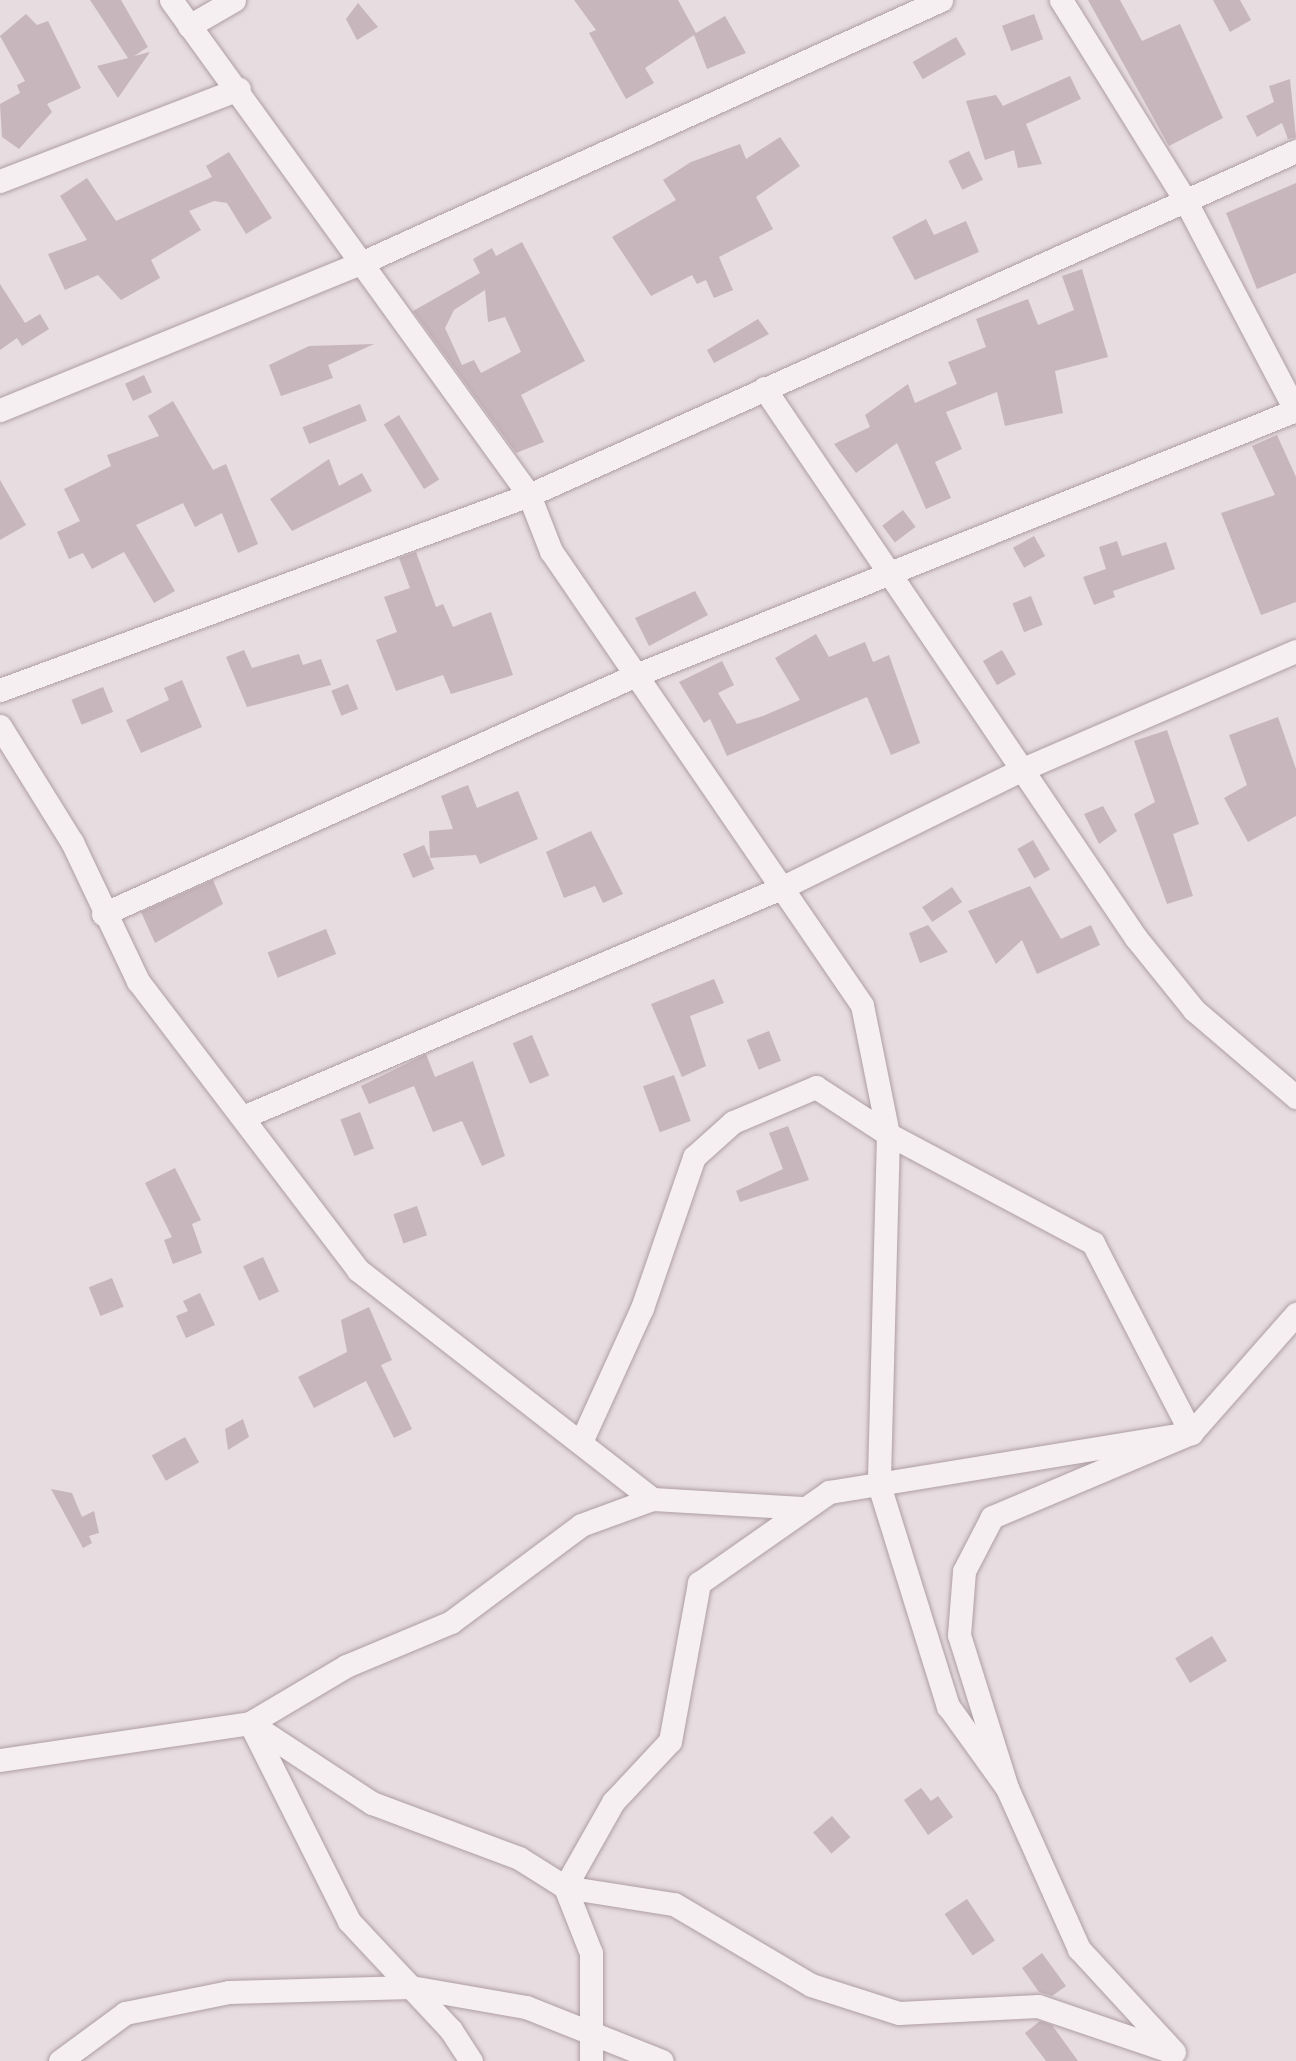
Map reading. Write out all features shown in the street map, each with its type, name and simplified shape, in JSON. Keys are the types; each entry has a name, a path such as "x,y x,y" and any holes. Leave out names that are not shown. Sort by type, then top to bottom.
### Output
{"street":[{"path":"171,0 239,89 529,495 551,551 862,1005 888,1134 879,1485 948,1706 1007,1788"},
{"path":"189,26 234,0"},
{"path":"0,410 361,263 941,0"},
{"path":"103,914 636,675 892,577 1296,411 1184,198 1061,0"},
{"path":"0,181 239,89"},
{"path":"0,690 529,495 1184,198 1296,151"},
{"path":"764,388 1136,938 1194,1010 1296,1097"},
{"path":"243,1117 781,888 1023,769 1296,651"},
{"path":"0,726 72,842 103,914 138,981 358,1270 652,1499"},
{"path":"581,1443 642,1308 694,1157 733,1122 816,1087 888,1134 1093,1243 1191,1433"},
{"path":"1179,2056 1079,1949 1007,1788 959,1635 964,1571 992,1517 1191,1433 1296,1314"},
{"path":"565,1887 613,1802 670,1741 699,1583 829,1492 1191,1433"},
{"path":"0,1760 250,1723 346,1666 451,1622 581,1525 652,1499 803,1508"},
{"path":"250,1723 372,1803 519,1858 565,1887 674,1904 811,1984 899,2013 1038,2006 1179,2056"},
{"path":"250,1723 349,1921 411,1987 471,2061"},
{"path":"565,1887 591,1953 591,2061"},
{"path":"60,2061 125,2012 229,1992 411,1987 526,2007 591,2036 662,2061"}],"building":[{"path":"90,0 121,0 148,47 134,56 150,52 118,98 97,66 128,58"},
{"path":"574,0 678,0 696,33 725,16 746,53 707,69 694,35 645,68 654,83 626,99 589,33 596,30"},
{"path":"1088,0 1120,0 1142,41 1180,24 1223,118 1169,146"},
{"path":"1213,0 1240,0 1251,20 1230,32"},
{"path":"358,3 378,27 357,40 346,19"},
{"path":"26,14 37,25 48,21 81,88 47,104 52,112 19,149 2,137 0,104 20,93 17,85 25,81 0,36"},
{"path":"1034,14 1043,39 1011,51 1002,26"},
{"path":"956,37 966,54 923,79 913,62"},
{"path":"1070,76 1081,99 1026,124 1042,164 1018,168 1014,150 985,160 966,101 996,95 1003,106"},
{"path":"1290,79 1296,137 1288,139 1282,123 1257,137 1246,116 1274,102 1269,86"},
{"path":"780,137 800,166 756,197 773,229 719,257 733,290 714,298 706,280 697,284 692,275 651,296 612,237 676,200 663,180 691,162 740,144 746,159"},
{"path":"969,151 983,180 962,190 948,161"},
{"path":"229,152 272,218 246,234 227,203 214,201 189,211 201,230 151,260 160,278 121,300 98,275 65,290 48,254 87,240 60,196 87,178 116,221 212,177 206,166"},
{"path":"1296,183 1296,273 1257,289 1226,213"},
{"path":"926,219 934,235 966,221 979,252 915,280 892,237"},
{"path":"522,242 585,361 521,395 544,442 516,453 413,311 480,273 473,259 492,248 496,256","holes":["485,290 488,322 505,317 521,352 481,373 474,360 462,365 445,328 454,310"]},
{"path":"1082,269 1108,357 1055,371 1063,413 1005,426 997,392 946,412 962,449 935,462 951,498 926,509 897,443 856,473 834,444 870,427 865,415 908,384 915,403 957,384 948,362 986,347 976,319 1028,299 1038,325 1074,310 1062,276"},
{"path":"0,284 25,323 40,314 49,329 22,346 17,338 0,350"},
{"path":"758,319 769,334 714,363 707,350"},
{"path":"374,344 328,365 333,378 281,396 269,365 309,346"},
{"path":"144,375 152,392 133,401 125,384"},
{"path":"173,401 213,470 226,464 258,544 238,553 222,513 195,527 183,503 136,525 175,591 154,603 124,552 92,569 83,553 69,559 57,532 80,521 64,489 111,466 107,455 159,436 148,416"},
{"path":"360,404 367,421 309,444 303,427"},
{"path":"399,415 439,479 424,489 384,425"},
{"path":"1277,435 1296,477 1296,602 1261,615 1221,513 1275,495 1252,446"},
{"path":"329,459 339,486 362,473 372,491 292,531 270,499"},
{"path":"0,480 26,525 0,540"},
{"path":"903,510 916,527 895,542 882,526"},
{"path":"1034,536 1045,556 1024,568 1013,548"},
{"path":"1117,541 1122,556 1166,542 1175,569 1113,591 1115,597 1094,605 1083,577 1106,569 1099,547"},
{"path":"416,552 436,607 443,604 453,627 491,612 513,675 451,694 443,675 396,691 376,640 397,632 384,597 410,588 399,558"},
{"path":"695,591 708,615 649,646 635,618"},
{"path":"1031,596 1043,625 1024,632 1012,603"},
{"path":"816,634 829,657 865,642 873,662 889,655 920,743 891,755 867,697 727,756 710,719 704,723 679,682 722,661 734,685 718,693 737,724 763,716 800,700 775,658"},
{"path":"244,650 252,668 299,654 303,665 321,659 331,685 247,707 226,657"},
{"path":"1002,650 1016,674 997,685 983,661"},
{"path":"182,680 202,727 141,753 126,720 169,700 164,688"},
{"path":"348,684 358,709 341,716 331,691"},
{"path":"103,687 113,712 82,725 71,700"},
{"path":"1278,717 1296,769 1296,816 1248,842 1224,798 1247,785 1229,735"},
{"path":"1167,730 1199,824 1173,834 1193,896 1167,904 1134,814 1155,802 1134,741"},
{"path":"468,785 477,808 518,791 538,839 480,864 476,855 430,858 429,831 453,829 441,796"},
{"path":"1103,806 1117,831 1099,844 1084,814"},
{"path":"591,831 623,894 603,903 595,886 564,898 546,852"},
{"path":"1033,840 1050,869 1034,878 1017,849"},
{"path":"424,845 434,869 413,878 403,854"},
{"path":"213,880 223,904 155,943 141,912"},
{"path":"1030,886 1061,939 1091,925 1100,945 1037,974 1022,940 996,964 968,911"},
{"path":"952,887 962,902 932,922 922,907"},
{"path":"928,925 948,952 920,963 909,933"},
{"path":"326,929 336,954 278,978 268,953"},
{"path":"714,979 724,1003 690,1016 706,1066 682,1077 651,1004"},
{"path":"769,1031 781,1061 759,1070 747,1040"},
{"path":"532,1035 549,1076 530,1084 513,1043"},
{"path":"426,1054 435,1077 473,1061 505,1156 482,1166 462,1121 433,1132 414,1086 369,1104 361,1086"},
{"path":"674,1075 691,1121 660,1132 643,1086"},
{"path":"360,1112 374,1148 354,1156 340,1120"},
{"path":"788,1126 809,1180 740,1202 736,1191 783,1169 769,1133"},
{"path":"175,1168 201,1220 192,1224 202,1253 173,1264 164,1240 172,1237 145,1183"},
{"path":"417,1206 427,1235 403,1243 393,1214"},
{"path":"263,1257 279,1291 259,1301 243,1266"},
{"path":"112,1278 124,1307 100,1316 89,1287"},
{"path":"200,1293 215,1325 186,1338 176,1316 188,1311 183,1301"},
{"path":"369,1307 392,1360 381,1365 412,1429 394,1438 366,1381 314,1408 298,1377 347,1352 341,1320"},
{"path":"243,1419 249,1437 228,1450 225,1429"},
{"path":"185,1437 199,1462 166,1481 152,1455"},
{"path":"51,1489 72,1493 82,1517 94,1511 99,1533 89,1536 92,1543 83,1548"},
{"path":"1212,1636 1227,1661 1190,1683 1175,1658"},
{"path":"921,1788 931,1801 938,1796 953,1817 928,1835 904,1800"},
{"path":"832,1816 850,1837 832,1854 813,1832"},
{"path":"967,1899 995,1940 973,1956 945,1914"},
{"path":"1042,1953 1066,1986 1052,1996 1039,1992 1022,1968"},
{"path":"1040,2021 1052,2025 1078,2061 1046,2061 1025,2033"}]}
